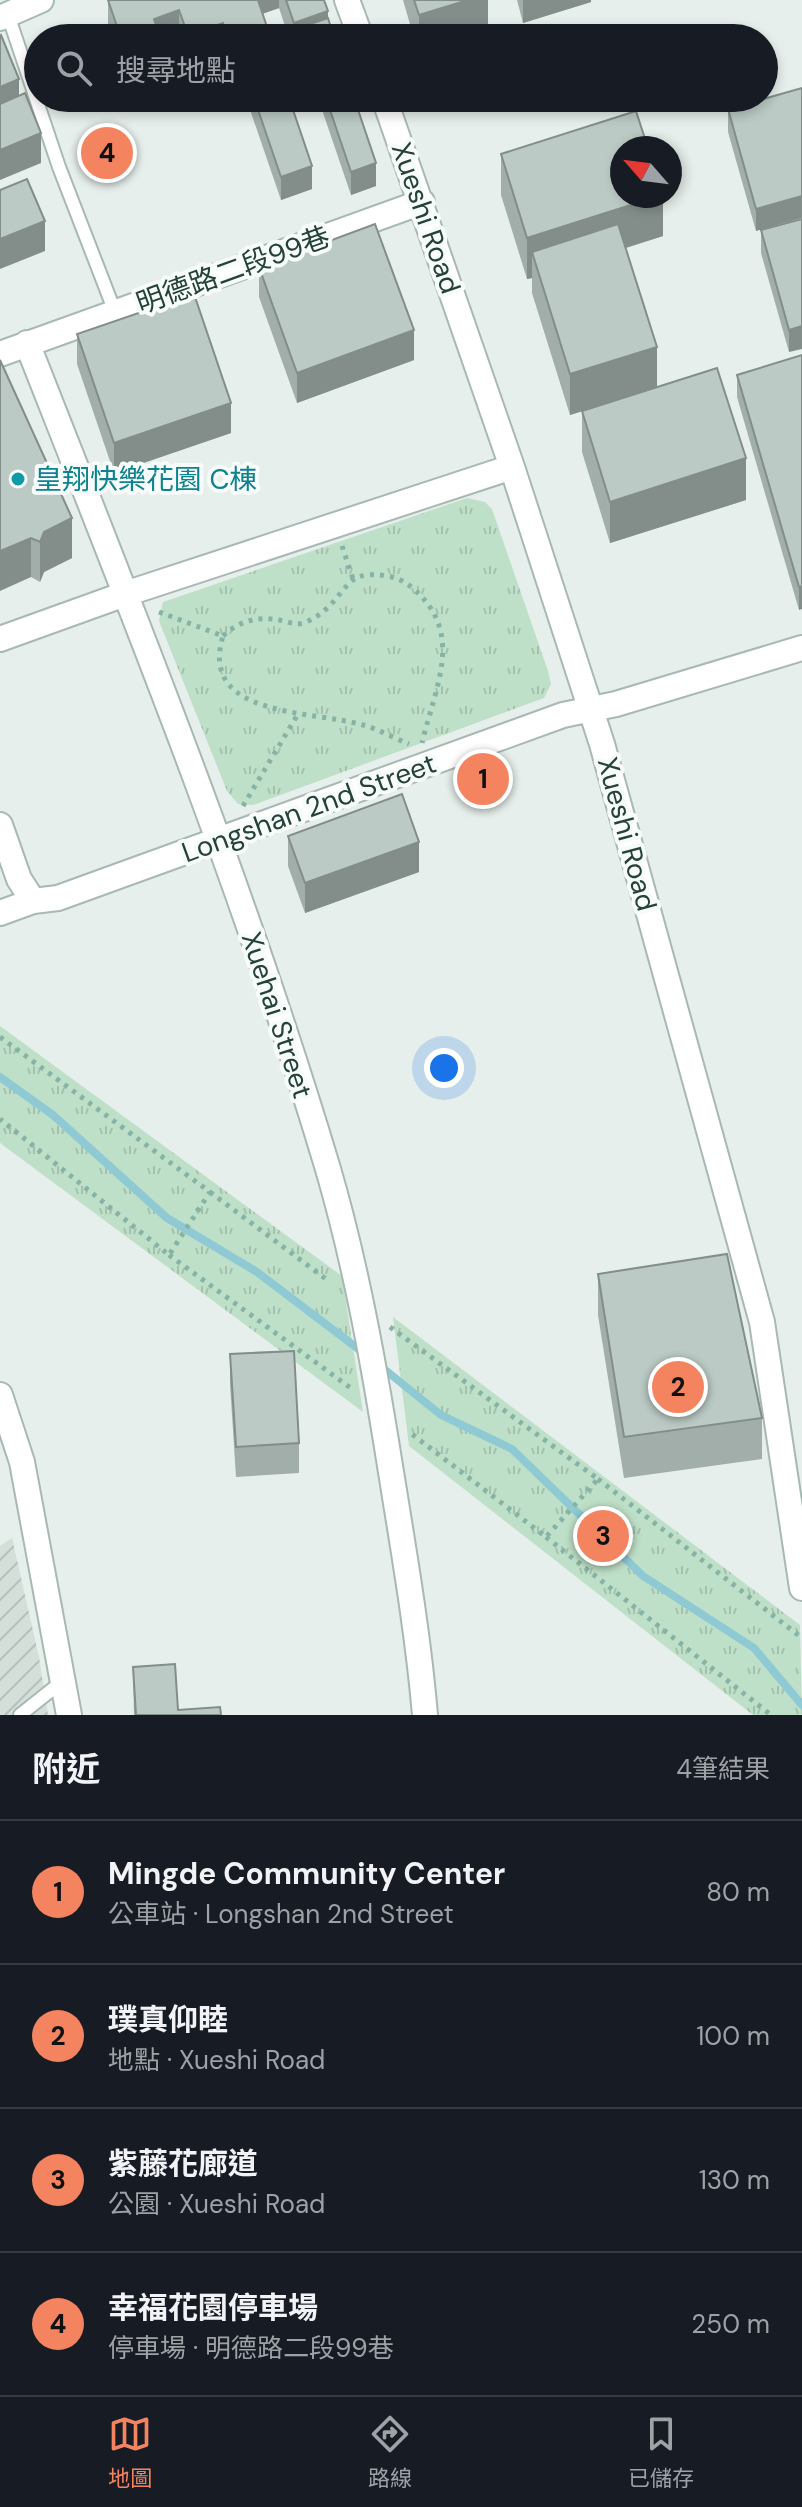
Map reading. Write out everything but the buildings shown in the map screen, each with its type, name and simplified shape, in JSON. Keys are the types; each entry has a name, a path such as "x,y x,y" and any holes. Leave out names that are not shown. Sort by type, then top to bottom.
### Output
{"street":[{"path":"4,17 41,0"},
{"path":"347,0 356,24"},
{"name":"Xueshi Road","path":"389,112 512,467 589,708 762,1322 802,1588"},
{"name":"明德路二段99巷","path":"115,312 422,202"},
{"path":"0,354 115,312"},
{"name":"Xuehai Street","path":"27,343 219,839 328,1171 362,1306 381,1410 419,1645 425,1715"},
{"path":"0,639 125,594 512,467"},
{"name":"Longshan 2nd Street","path":"0,913 33,901 58,898 589,708 616,704 802,648"},
{"path":"0,825 19,879 33,901"},
{"path":"0,1395 22,1462 69,1715"}],"lane":[{"name":"明德路二段99巷","path":"4,17 24,72"},
{"name":"明德路二段99巷","path":"39,112 115,312"},
{"path":"20,1715 64,1680"}],"path":[{"path":"339,537 353,579"},
{"path":"372,573 406,582 431,604 442,627 444,652 420,748 363,725 298,714 257,703 232,688 220,675 217,655 223,636 234,626 253,619 279,619 299,625 322,615 353,579 372,573"},
{"path":"154,611 223,636"},
{"path":"240,809 298,714"},
{"path":"0,1037 598,1479 802,1638"},
{"path":"0,1119 169,1255 381,1410 771,1715"},
{"path":"169,1255 210,1192"},
{"path":"546,1537 598,1479"}],"shaded area":[{"path":"12,1538 39,1657 48,1715 0,1715 0,1546"}],"green space":[{"path":"467,498 485,502 492,509 548,671 551,684 544,698 253,805 238,804 227,791 159,621 163,602"},
{"path":"0,1026 342,1276 363,1412 0,1143"},
{"path":"393,1317 800,1625 802,1715 753,1715 409,1446"}],"waterway":[{"path":"0,1077 53,1115 167,1218 257,1272 365,1354"},
{"path":"379,1365 441,1415 512,1449 643,1576 754,1648 802,1705"}],"place":[{"name":"幸福花園停車場","path":"107,153"},
{"name":"皇翔快樂花園 C棟","path":"18,479"},
{"name":"Mingde Community Center","path":"483,779"},
{"name":"璞真仰睦","path":"678,1387"},
{"name":"紫藤花廊道","path":"603,1536"}]}
